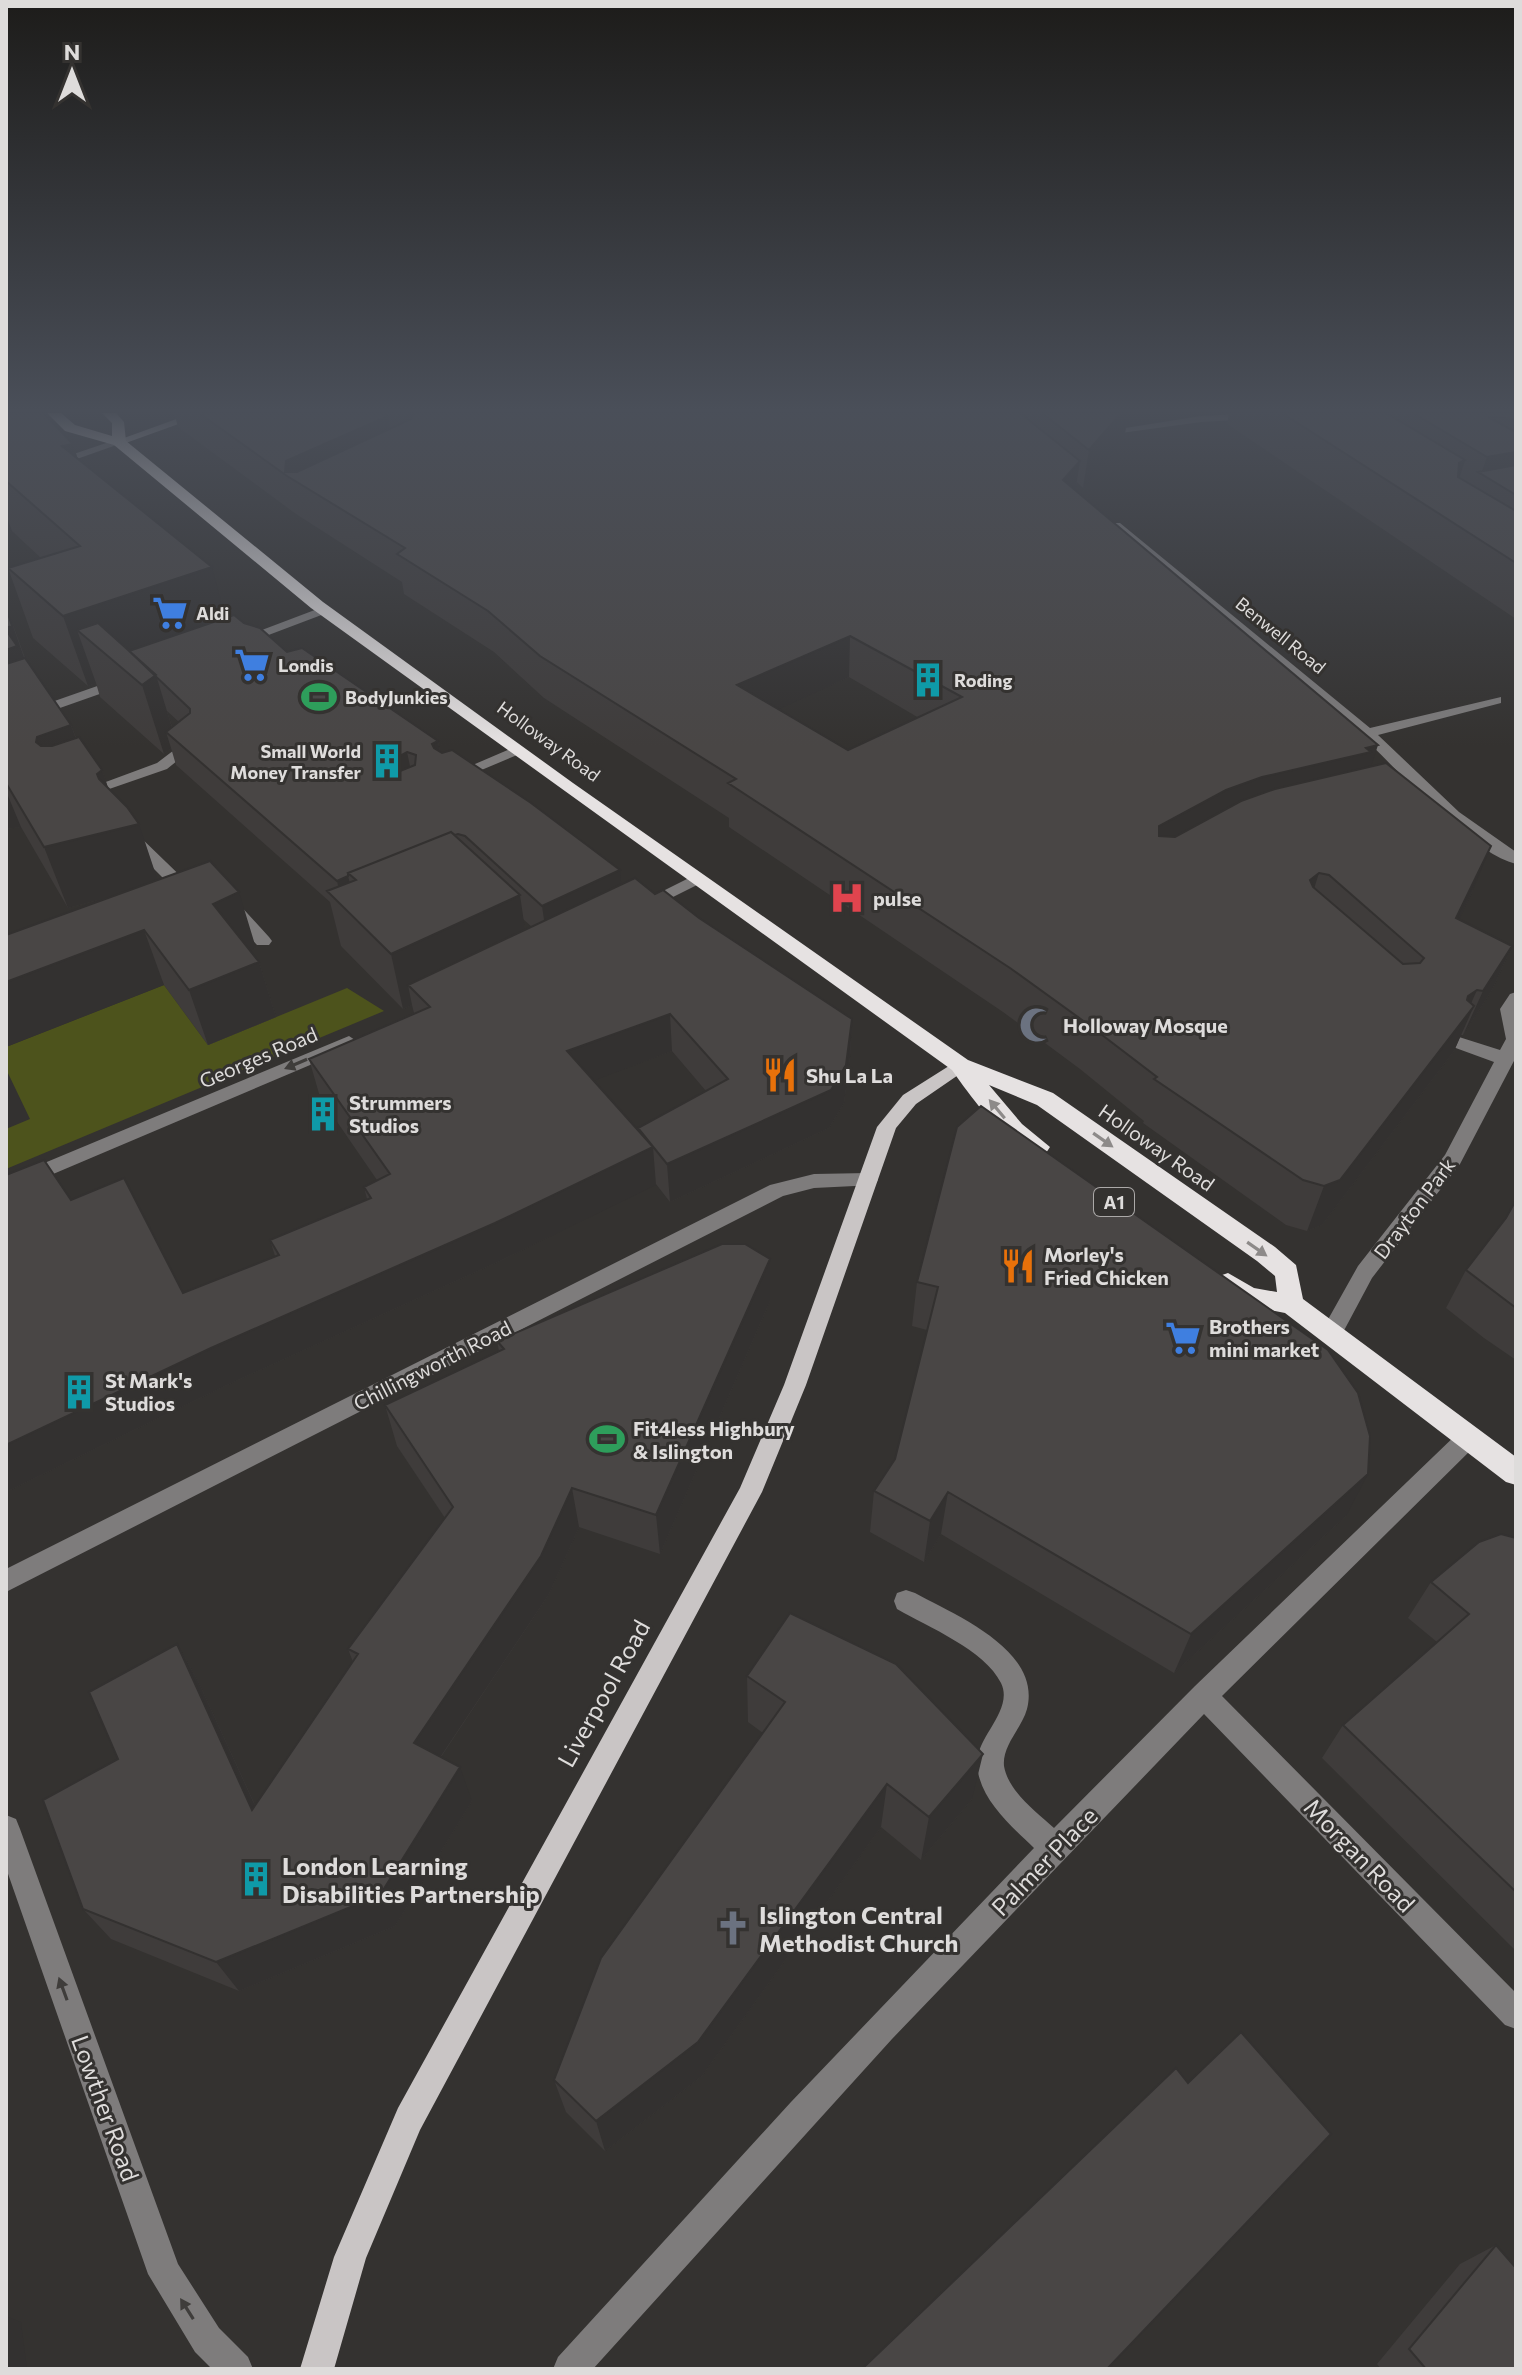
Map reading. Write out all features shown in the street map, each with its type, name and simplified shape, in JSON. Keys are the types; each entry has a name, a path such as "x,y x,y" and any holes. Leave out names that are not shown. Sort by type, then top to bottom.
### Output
{"highway":[{"name":"Holloway Road","path":"219,524 325,611 960,1065 1045,1099 1266,1254 1287,1272 1291,1304"},
{"name":"Holloway Road","path":"960,1065 1014,1130 1057,1160"},
{"path":"1215,1274 1248,1297 1291,1304 1516,1473"}],"main road":[{"name":"Liverpool Road","path":"317,2369 350,2257 409,2119 750,1492 780,1424 887,1127 897,1109 960,1065"}],"street":[{"name":"Benwell Road","path":"1114,524 1367,733 1414,789 1474,835 1516,859"},
{"path":"226,645 325,611"},
{"path":"6,723 131,683"},
{"path":"1367,733 1496,700"},
{"path":"69,799 162,766 191,744 179,733"},
{"path":"449,779 517,750"},
{"path":"129,834 201,899 263,941"},
{"path":"626,913 697,879"},
{"name":"Drayton Park","path":"1332,1332 1365,1272 1453,1159 1516,1038 1509,1009 1516,998"},
{"name":"Georges Road","path":"6,1187 366,1035"},
{"path":"1459,1043 1506,1059"},
{"name":"Chillingworth Road","path":"6,1581 777,1190 814,1181 868,1180"},
{"name":"Palmer Place","path":"570,2369 699,2225 1055,1849 1204,1695 1404,1507 1468,1438"},
{"path":"906,1601 997,1654 1012,1673 1017,1703 991,1753 993,1776 1008,1800 1055,1849"},
{"name":"Morgan Road","path":"1204,1695 1516,2014"},
{"name":"Lowther Road","path":"6,1829 165,2274 207,2340 236,2369"}],"green space":[{"path":"164,985 208,1045 347,988 384,1011 6,1169 6,1047"}],"building":[{"path":"55,524 158,524 212,567 63,616 8,568 80,546"},
{"path":"365,524 1115,524 1378,745 1366,748 1371,752 1262,777 1226,790 1159,826 1159,836 1175,837 1241,801 1275,789 1386,763 1491,846 1456,918 1512,946 1483,991 1477,990 1468,996 1467,1000 1474,1006 1340,1180 1324,1186 1303,1180 1154,1079 1157,1077 1010,968 728,783 736,779 540,656 488,611 397,554 405,548","holes":["850,636 962,697 848,750 737,685","1319,873 1329,875 1424,958 1420,963 1403,964 1313,887 1310,880"]},
{"path":"1455,524 1516,524 1516,563"},
{"path":"6,608 12,626 6,628"},
{"path":"234,615 244,623 260,628 287,652 302,648 438,741 432,744 434,748 442,753 452,750 531,803 620,870 542,906 465,836 451,832 348,873 348,876 337,881 166,732 190,713 190,709 129,651","holes":["407,752 416,755 415,765 388,776 376,769"]},
{"path":"98,623 156,675 142,685 77,630"},
{"path":"6,630 17,646 6,650"},
{"path":"25,658 71,725 37,737 36,742 41,746 52,746 79,737 102,770 97,774 99,779 139,824 44,847 6,783 6,664"},
{"path":"451,832 520,895 391,954 327,891 356,880 348,873"},
{"path":"210,861 239,892 213,904 259,962 189,990 144,930 6,982 6,935"},
{"path":"635,878 655,894 663,890 699,918 852,1019 846,1065 831,1090 667,1164 638,1128 728,1079 670,1014 567,1051 653,1147 495,1223 211,1348 6,1445 6,1175 44,1160 71,1200 124,1178 183,1293 279,1255 270,1240 371,1198 364,1187 390,1174 309,1059 430,1007 408,985"},
{"path":"981,1106 1328,1350 1358,1393 1370,1436 1368,1474 1191,1634 948,1492 930,1521 874,1491 895,1459 938,1287 917,1282 957,1127"},
{"path":"1516,1200 1516,1308 1466,1270"},
{"path":"722,1244 745,1244 770,1259 656,1515 572,1488 541,1556 414,1743 460,1767 380,1895 216,1962 83,1909 43,1800 118,1759 89,1692 177,1644 252,1810 358,1654 348,1649 453,1507 385,1405 504,1349 497,1341"},
{"path":"1501,1534 1516,1538 1516,1892 1343,1725 1469,1614 1431,1582 1479,1542"},
{"name":"Islington Central Methodist Church","path":"790,1613 896,1664 983,1754 929,1817 887,1784 698,2042 596,2121 554,2080 601,1958 785,1702 747,1676"},
{"path":"1241,2032 1331,2134 1107,2369 862,2369 1176,2068 1188,2083"},
{"path":"1496,2245 1516,2268 1516,2369 1426,2369 1409,2349"}],"place":[{"name":"Aldi","path":"170,613"},
{"name":"Londis","path":"252,665"},
{"name":"Roding","path":"928,680"},
{"name":"BodyJunkies","path":"319,697"},
{"name":"Small World Money Transfer","path":"387,761"},
{"name":"pulse","path":"847,898"},
{"name":"Holloway Mosque","path":"1037,1025"},
{"name":"Shu La La","path":"780,1075"},
{"name":"Strummers Studios","path":"323,1114"},
{"name":"Morley's Fried Chicken","path":"1018,1266"},
{"name":"Brothers mini market","path":"1183,1338"},
{"name":"St Mark's Studios","path":"79,1392"},
{"name":"Fit4less Highbury & Islington","path":"607,1439"},
{"name":"London Learning Disabilities Partnership","path":"256,1879"},
{"name":"Islington Central Methodist Church","path":"733,1928"}]}
